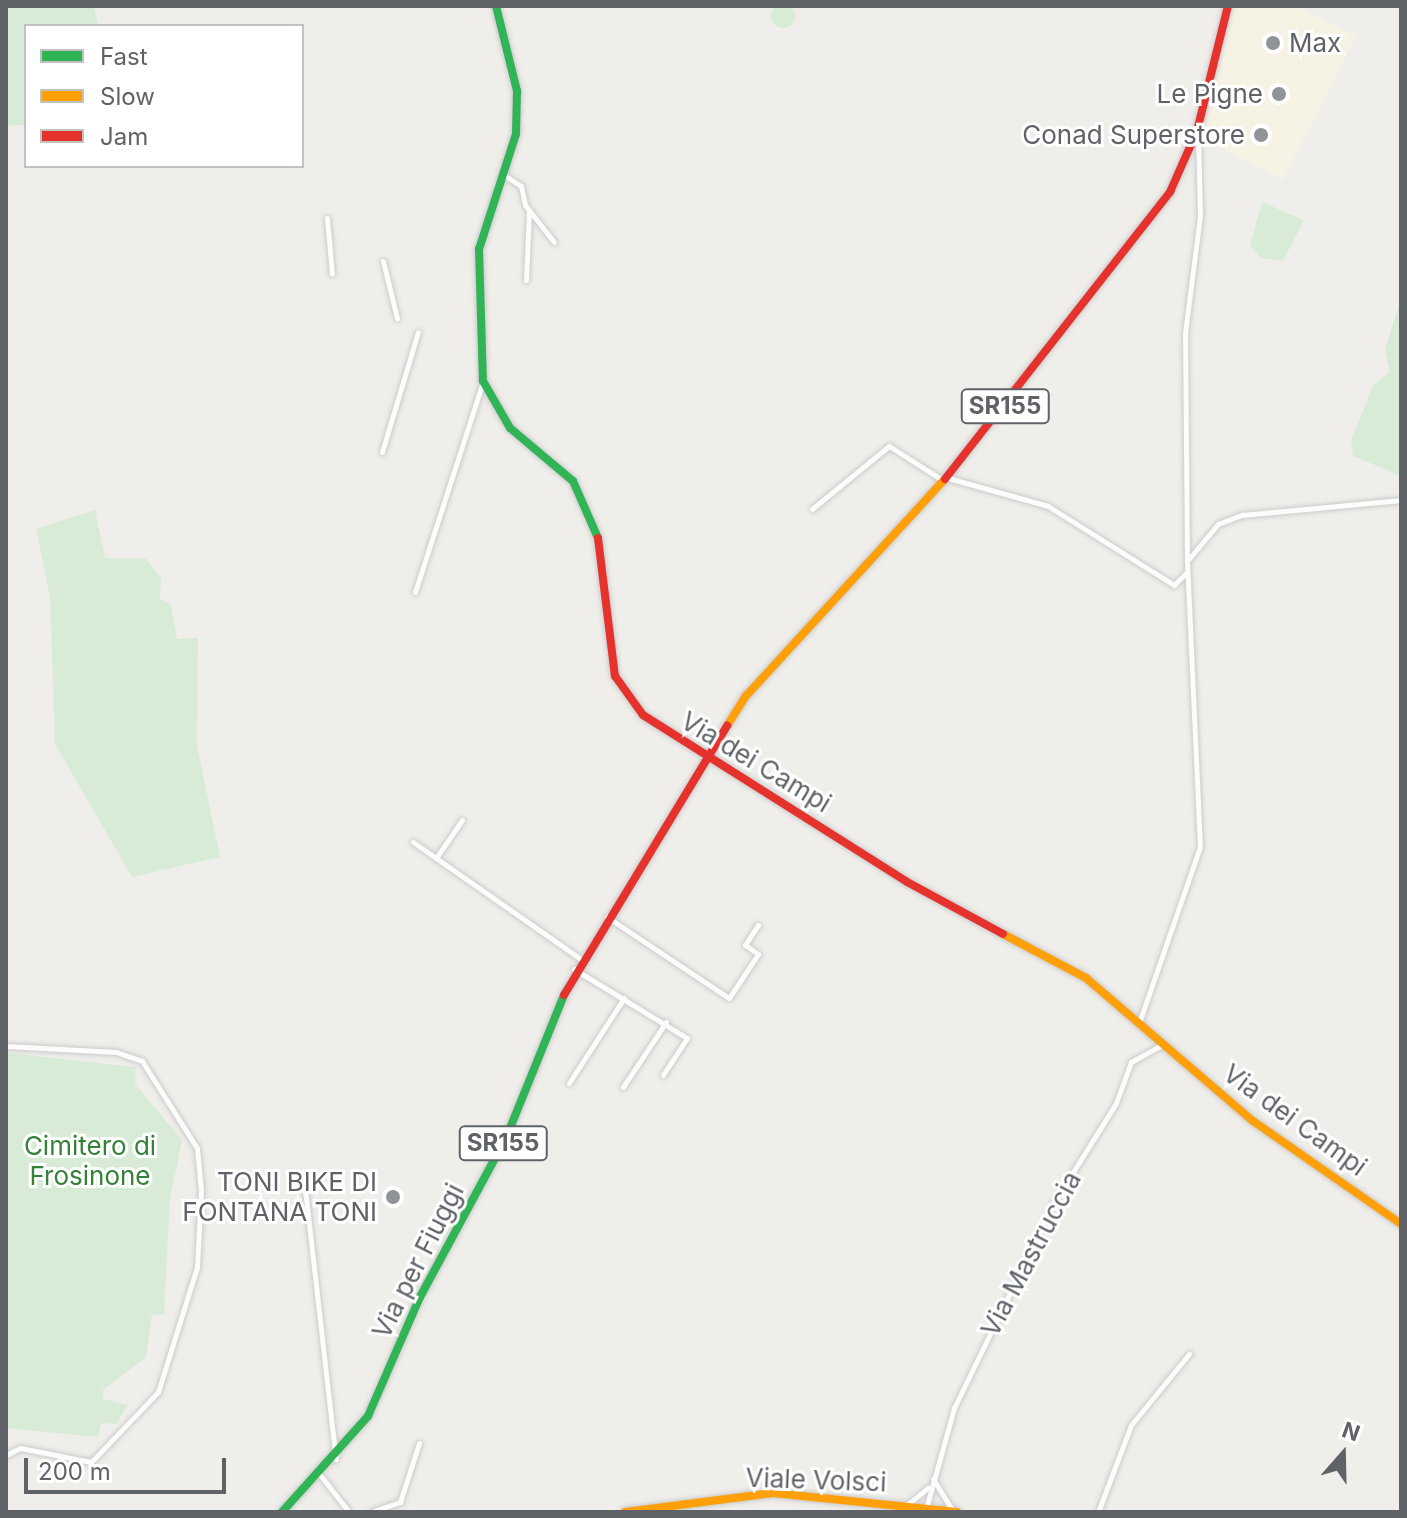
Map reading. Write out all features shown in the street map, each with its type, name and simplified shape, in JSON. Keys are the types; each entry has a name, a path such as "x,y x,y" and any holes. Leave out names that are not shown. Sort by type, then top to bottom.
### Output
{"main road":[{"name":"Via dei Campi","path":"496,6 517,91 516,134 479,249 483,381 510,428 573,481 600,542 603,620 615,676 643,715 703,759 808,815 907,882 1018,936 1140,1020 1253,1121 1401,1224"},
{"name":"SR155","path":"703,759 746,696 946,479 1170,192 1197,131 1228,6"},
{"name":"Via per Fiuggi","path":"283,1512 321,1476 368,1416 420,1297 506,1138 579,958 703,759"},
{"name":"Viale Volsci","path":"625,1512 773,1493 956,1512"}],"street":[{"path":"1140,1020 1200,847 1187,572 1185,333 1202,194 1197,131"},
{"path":"504,175 521,186 529,209 554,242"},
{"path":"526,280 529,209"},
{"path":"327,218 332,274"},
{"path":"383,261 397,318"},
{"path":"382,452 418,332"},
{"path":"415,592 483,381"},
{"path":"812,509 889,446 946,479 1051,508 1174,585 1187,572"},
{"path":"1187,561 1218,524 1242,515 1401,500"},
{"path":"436,858 462,820"},
{"path":"413,842 579,958"},
{"path":"605,915 729,998 758,954 745,945 758,925"},
{"path":"574,969 666,1022 687,1038 663,1075"},
{"path":"569,1083 624,998"},
{"path":"623,1087 666,1022"},
{"name":"Via Mastruccia","path":"928,1487 954,1408 1053,1204 1116,1103 1131,1062 1165,1043"},
{"path":"6,1046 116,1052 142,1061 197,1148 201,1191 197,1267 158,1392 91,1462 20,1448 6,1455"},
{"path":"305,1189 336,1459"},
{"path":"1098,1512 1131,1425 1189,1354"},
{"path":"371,1512 400,1502 419,1443"},
{"path":"321,1476 349,1512"},
{"path":"929,1510 935,1492 933,1478"},
{"path":"911,1508 928,1487"},
{"path":"928,1487 929,1510"},
{"path":"935,1492 956,1512"}],"shaded area":[{"path":"1234,6 1297,6 1356,36 1283,180 1208,140 1205,126"}],"green space":[{"path":"783,4 794,11 795,16 788,27 783,28 772,21 771,16 778,5"},
{"path":"6,6 94,6 98,24 24,24 24,125 6,126"},
{"path":"1262,202 1304,220 1283,261 1261,258 1250,246"},
{"path":"1401,298 1401,476 1353,456 1351,441 1373,386 1390,371 1385,350"},
{"path":"95,510 105,558 145,558 161,578 160,599 171,605 177,639 198,638 197,746 220,857 132,877 55,744 50,598 36,529"},
{"name":"Cimitero di Frosinone","path":"6,1053 136,1067 135,1084 182,1140 170,1199 164,1315 152,1314 146,1357 103,1390 103,1399 128,1405 116,1424 101,1423 98,1437 6,1428"}],"traffic: fast":[{"path":"496,6 517,91 516,134 479,249 483,381 510,428 573,481 598,538"},
{"path":"282,1512 368,1416 420,1297 506,1138 564,995"}],"traffic: slow":[{"path":"727,726 746,696 945,479"},
{"path":"1003,934 1086,978 1253,1121 1401,1224"},
{"path":"625,1512 773,1493 957,1512"}],"traffic: jam":[{"path":"945,479 1170,192 1197,131 1228,6"},
{"path":"598,538 615,676 643,715 907,882 1003,934"},
{"path":"564,995 727,726"}],"place":[{"name":"Max","path":"1273,43"},
{"name":"Le Pigne","path":"1279,94"},
{"name":"Conad Superstore","path":"1261,135"},
{"name":"TONI BIKE DI FONTANA TONI","path":"393,1197"}]}
